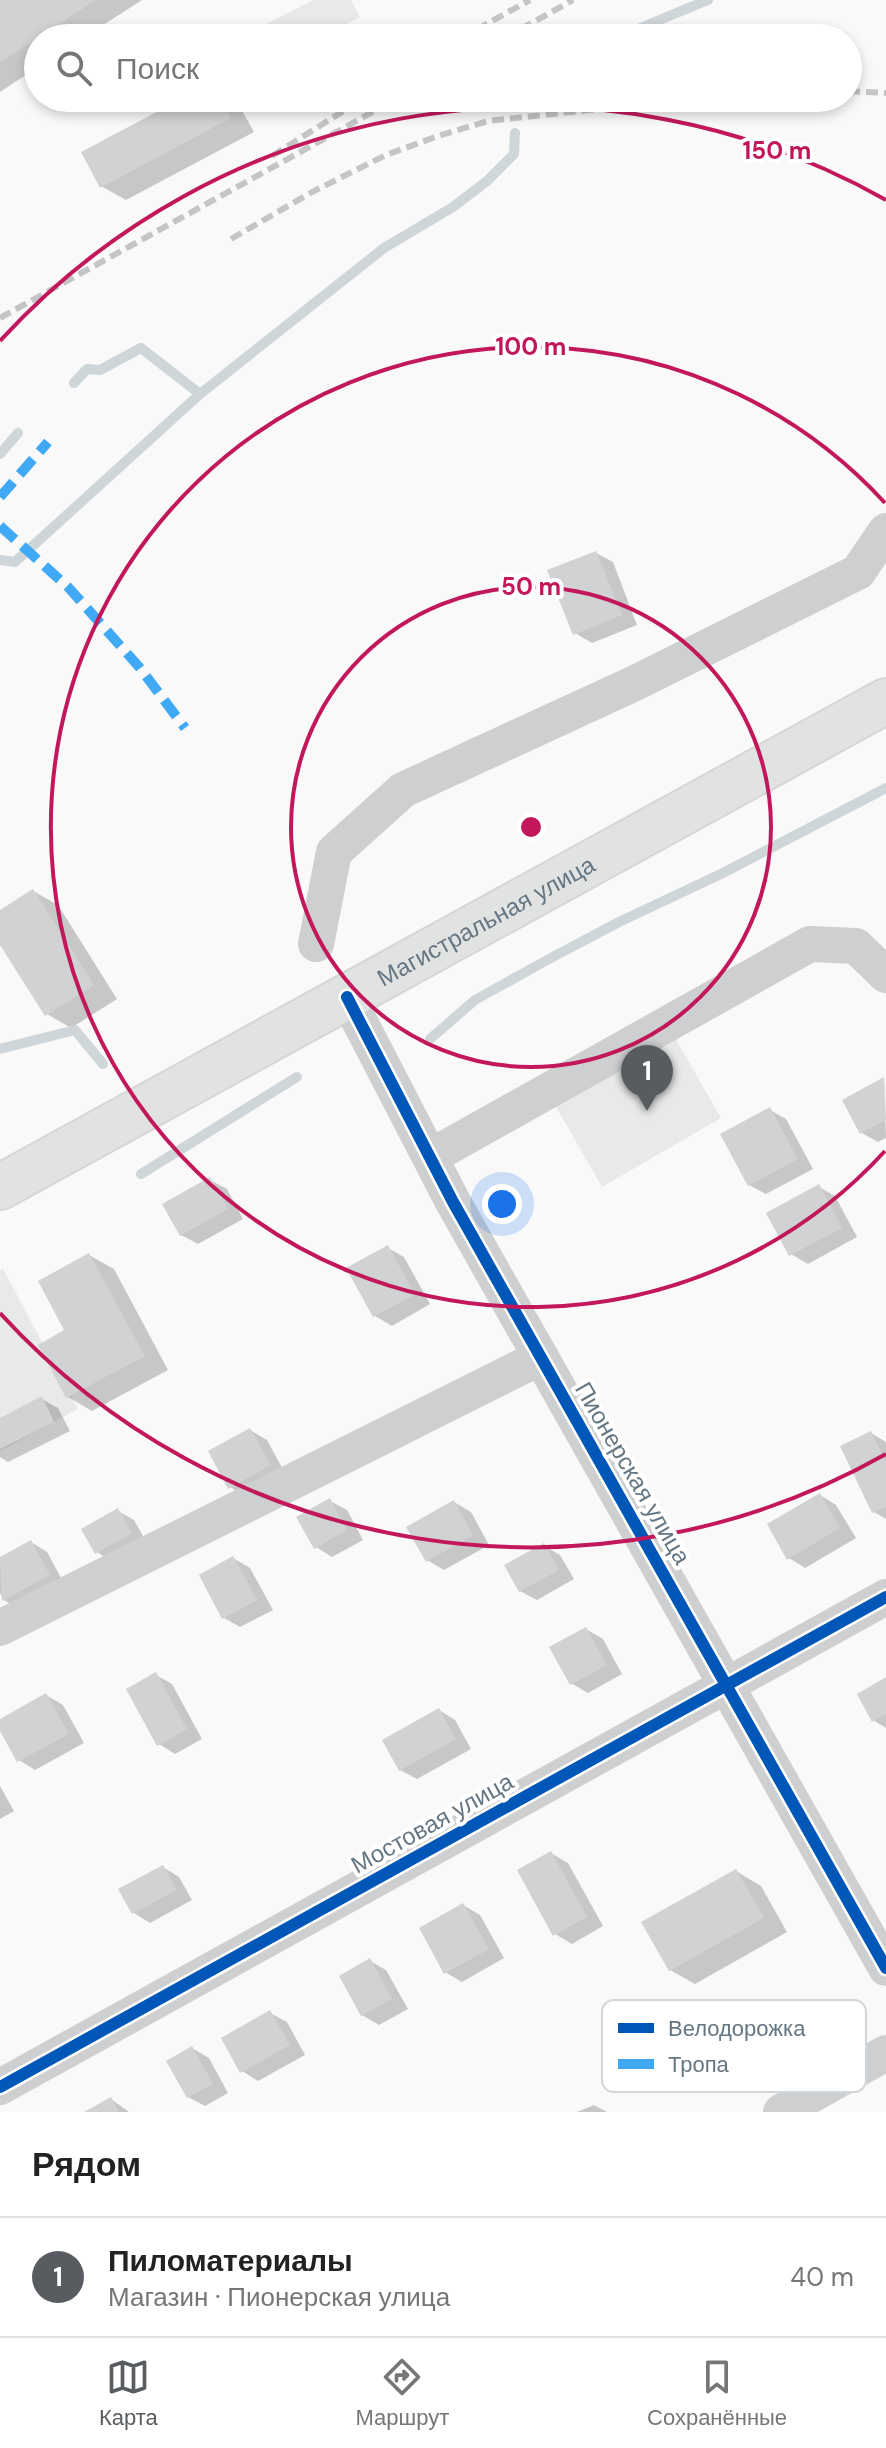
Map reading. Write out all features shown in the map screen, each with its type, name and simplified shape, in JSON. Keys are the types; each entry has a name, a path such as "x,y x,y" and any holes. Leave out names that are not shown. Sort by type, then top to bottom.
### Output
{"main road":[{"name":"Магистральная улица","path":"0,1187 886,701"}],"street":[{"path":"316,944 334,852 403,790 633,684 858,572 886,531"},
{"path":"430,1157 810,944 856,946 886,975"},
{"name":"Пионерская улица","path":"347,997 430,1157 541,1357 886,1968"},
{"path":"0,1628 541,1357"},
{"name":"Мостовая улица","path":"0,2087 886,1597"},
{"path":"866,2064 886,2053"},
{"path":"781,2112 817,2092"}],"shaded area":[{"path":"313,0 351,0 360,17 346,24 266,24"},
{"path":"674,1036 721,1118 602,1187 555,1105"},
{"path":"3,1269 78,1409 0,1451 0,1271"}],"building":[{"path":"0,0 96,0 59,24 24,24 24,46 0,62"},
{"path":"157,112 228,112 231,118 100,188 81,152"},
{"path":"596,551 622,615 573,635 547,570"},
{"path":"33,889 94,985 45,1016 0,945 0,910"},
{"path":"884,1077 886,1120 860,1134 842,1100"},
{"path":"770,1107 798,1159 748,1186 720,1134"},
{"path":"210,1177 228,1209 180,1236 162,1204"},
{"path":"819,1184 842,1228 789,1256 766,1213"},
{"path":"388,1245 415,1295 373,1317 346,1268"},
{"path":"89,1253 145,1356 66,1398 38,1345 64,1330 38,1281"},
{"path":"42,1396 54,1422 0,1449 0,1418"},
{"path":"250,1428 271,1465 228,1489 208,1451"},
{"path":"871,1431 886,1462 886,1507 872,1513 840,1446"},
{"path":"820,1493 840,1528 787,1560 767,1524"},
{"path":"330,1498 347,1530 314,1549 296,1517"},
{"path":"454,1500 473,1535 426,1562 406,1527"},
{"path":"118,1508 132,1533 95,1554 81,1529"},
{"path":"31,1540 50,1575 2,1601 0,1557"},
{"path":"544,1543 559,1570 519,1592 504,1565"},
{"path":"233,1556 257,1600 222,1619 199,1575"},
{"path":"586,1627 607,1665 570,1685 549,1647"},
{"path":"156,1672 187,1729 157,1746 126,1689"},
{"path":"886,1677 886,1714 872,1722 857,1694"},
{"path":"46,1693 69,1734 17,1762 0,1731 0,1719"},
{"path":"439,1708 456,1739 399,1771 382,1740"},
{"path":"551,1851 587,1917 553,1936 517,1870"},
{"path":"163,1865 177,1890 132,1914 118,1889"},
{"path":"736,1869 764,1918 669,1971 641,1922"},
{"path":"463,1903 489,1949 444,1974 419,1928"},
{"path":"370,1958 392,1999 361,2016 339,1976"},
{"path":"270,2010 290,2045 240,2073 221,2038"},
{"path":"192,2046 213,2084 187,2098 166,2061"},
{"path":"111,2097 119,2112 84,2112"}],"waterway":[{"path":"650,24 708,0"},
{"path":"0,560 15,562 200,394 384,248 453,207 487,181 514,154 515,133"},
{"path":"74,383 87,369 100,370 141,348 200,394"},
{"path":"0,454 18,433"},
{"path":"430,1039 475,1000 549,959 886,788"},
{"path":"0,1049 75,1030 103,1064"},
{"path":"141,1174 297,1077"}],"railway":[{"path":"486,24 530,0"},
{"path":"530,24 573,0"},
{"path":"862,92 886,93"},
{"path":"272,156 342,112"},
{"path":"0,318 373,112"},
{"path":"231,239 314,191 386,155 488,121 571,112"}],"marked path":[{"path":"0,497 48,442"},
{"path":"0,526 68,587 140,668 185,728"}],"cycle path":[{"path":"347,997 453,1202 886,1968"},
{"path":"0,2087 886,1597"}],"place":[{"name":"Пиломатериалы","path":"647,1111"}]}
